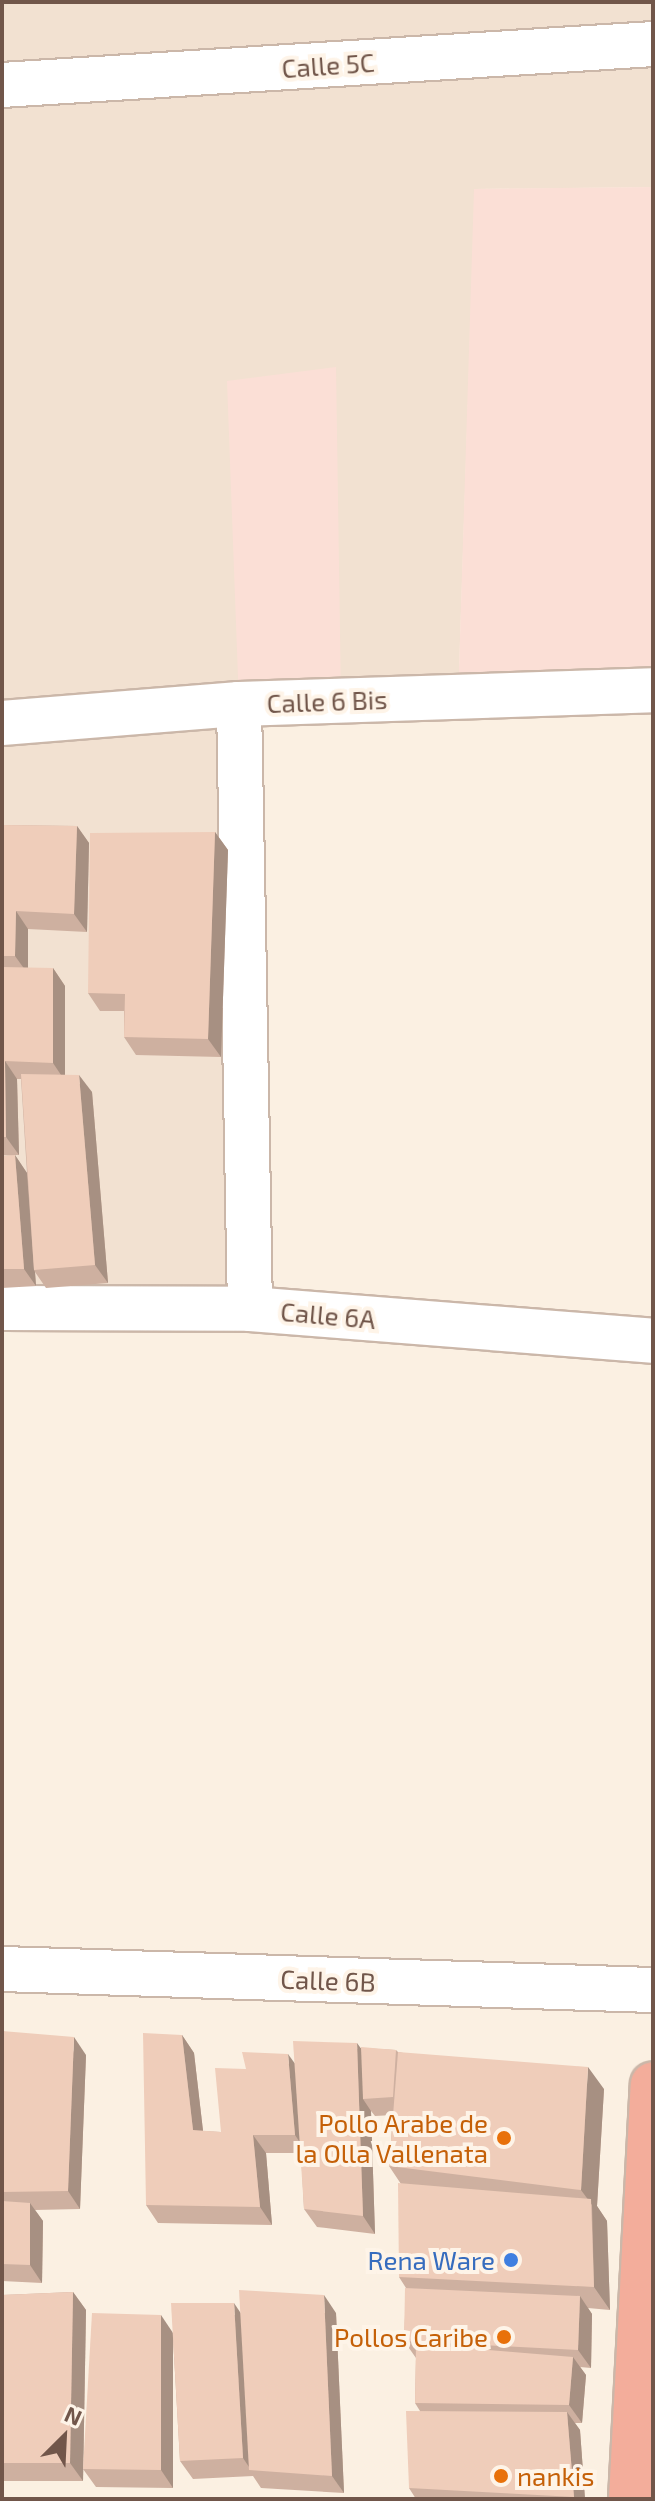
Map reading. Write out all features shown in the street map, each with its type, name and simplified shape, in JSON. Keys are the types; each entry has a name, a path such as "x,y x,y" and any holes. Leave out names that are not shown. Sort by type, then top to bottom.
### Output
{"highway":[{"path":"631,2499 653,2085"}],"street":[{"name":"Calle 5C","path":"2,85 653,44"},
{"name":"Calle 6 Bis","path":"2,723 239,704 653,690"},
{"path":"239,704 250,1309"},
{"name":"Calle 6A","path":"2,1308 250,1309 653,1341"},
{"name":"Calle 6B","path":"2,1969 653,1990"}],"shaded area":[{"path":"2,2 653,2 653,187 475,189 458,702 239,704 250,1309 2,1311"},
{"path":"653,187 653,692 458,702 474,189"},
{"path":"336,367 341,698 239,704 227,381"}],"building":[{"path":"2,825 77,826 74,914 16,911 15,956 2,956"},
{"path":"215,832 208,1039 124,1037 125,994 88,993 90,833"},
{"path":"2,967 53,968 53,1063 5,1061 6,1137 2,1137"},
{"path":"21,1074 79,1075 95,1265 34,1270"},
{"path":"15,1155 24,1269 2,1269 2,1156"},
{"path":"2,2031 74,2037 68,2191 2,2192"},
{"path":"143,2033 182,2035 193,2130 221,2132 215,2068 246,2069 242,2052 288,2054 295,2135 253,2135 260,2207 146,2205"},
{"path":"293,2041 357,2043 363,2216 304,2209"},
{"path":"361,2047 396,2050 393,2097 363,2099"},
{"name":"Pollo Arabe de la Olla Vallenata","path":"398,2052 588,2067 581,2190 389,2166"},
{"name":"Rena Ware","path":"398,2183 591,2199 594,2287 399,2277"},
{"path":"2,2201 30,2203 30,2265 2,2264"},
{"name":"Pollos Caribe","path":"405,2288 580,2296 578,2350 404,2341"},
{"path":"239,2290 324,2295 332,2476 249,2470"},
{"path":"73,2292 70,2463 2,2463 2,2295"},
{"path":"171,2303 234,2303 243,2458 180,2461"},
{"path":"92,2313 161,2315 161,2470 83,2469"},
{"path":"416,2344 573,2357 569,2405 415,2403"},
{"name":"nankis","path":"406,2411 567,2412 574,2497 409,2488"}],"place":[{"name":"Pollo Arabe de la Olla Vallenata","path":"504,2138"},
{"name":"Rena Ware","path":"511,2260"},
{"name":"Pollos Caribe","path":"504,2337"},
{"name":"nankis","path":"501,2476"}]}
